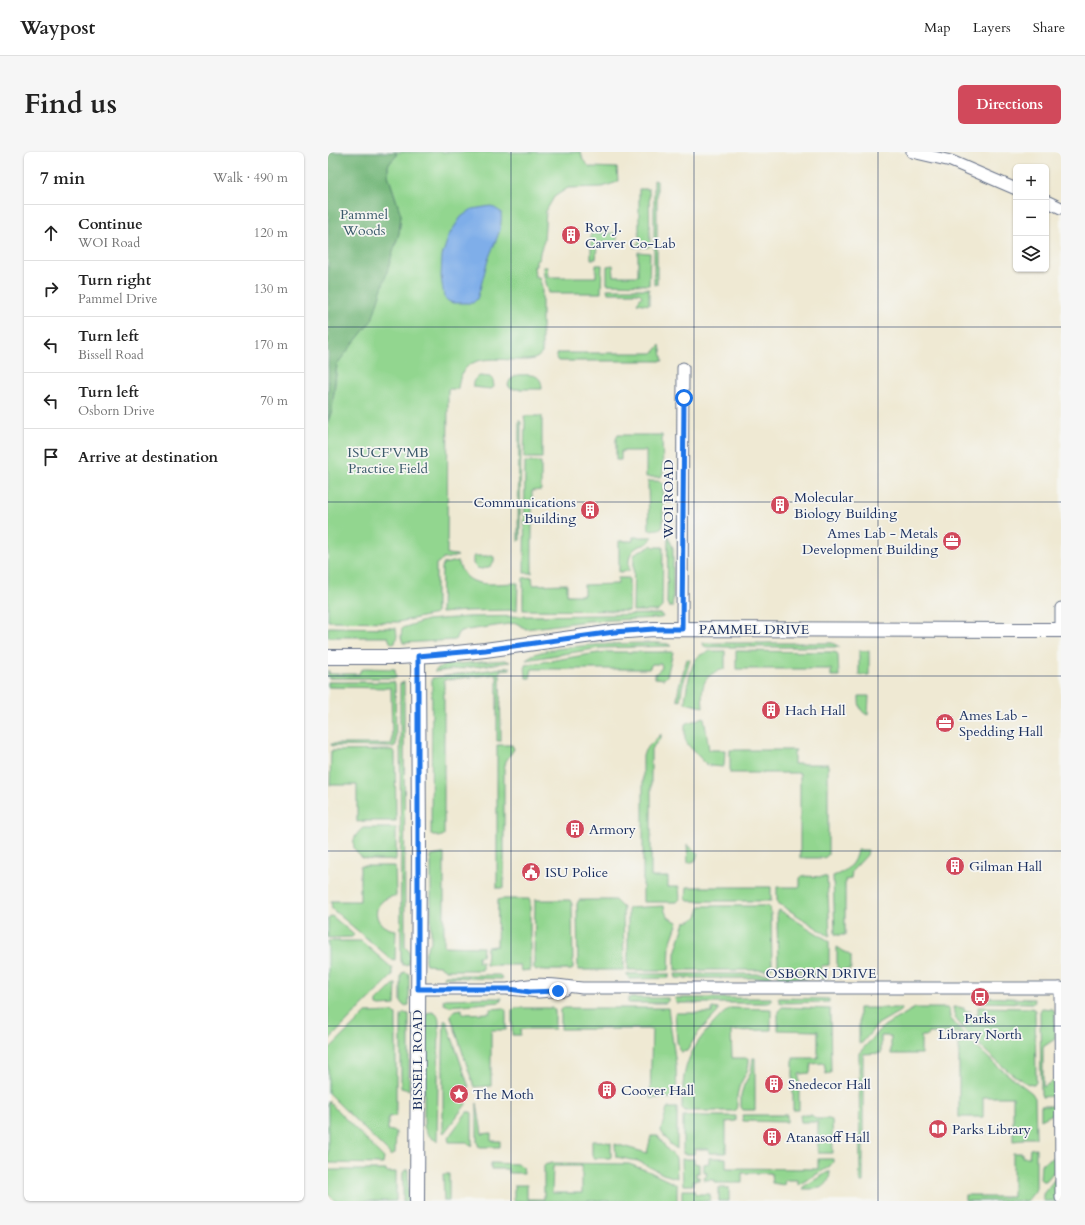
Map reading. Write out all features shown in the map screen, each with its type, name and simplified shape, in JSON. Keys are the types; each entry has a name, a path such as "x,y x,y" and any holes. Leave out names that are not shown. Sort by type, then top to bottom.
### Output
{"street":[{"path":"912,152 951,161 1013,188"},
{"path":"1049,202 1061,208"},
{"name":"WOI ROAD","path":"682,629 683,368"},
{"path":"1061,608 1061,630"},
{"name":"PAMMEL DRIVE","path":"328,657 418,656 485,650 614,632 654,629 1061,630"},
{"name":"BISSELL ROAD","path":"417,1201 418,656"},
{"name":"OSBORN DRIVE","path":"418,989 509,989 530,992 547,992 582,988 1060,988"},
{"path":"1060,988 1061,1198"}],"green space":[{"name":"Pammel Woods","path":"328,152 396,152 396,156 388,165 388,175 401,215 399,233 372,320 337,364 332,410 328,421"},
{"name":"ISUCF'V'MB Practice Field","path":"396,152 581,152 583,160 590,167 617,168 618,182 602,187 568,188 554,197 546,211 544,240 539,260 536,260 536,266 534,266 535,277 539,277 542,287 542,353 540,356 532,360 480,360 465,368 457,389 448,389 447,554 458,556 443,559 436,564 436,614 398,622 328,621 328,421 332,410 337,364 344,354 388,267 399,233 401,215 388,175 388,165 396,156"},
{"path":"654,180 657,181 657,284 654,285"},
{"path":"639,189 649,189 650,246 648,247 634,247 634,245 639,244"},
{"path":"591,233 617,233 617,246 609,242 601,243 597,248 596,259 591,259"},
{"path":"638,252 650,253 649,285 607,284 607,266 613,265 614,276 638,276"},
{"path":"596,265 602,265 601,293 549,293 543,267 547,267 548,277 596,277"},
{"path":"607,289 649,289 649,305 637,303 642,296 639,293 608,293"},
{"path":"660,345 663,361 558,361 556,358 558,353 653,353"},
{"path":"517,375 530,375 537,377 540,380 542,389 511,389 508,385 510,380"},
{"path":"480,376 490,377 493,380 494,387 491,389 473,387 474,380"},
{"path":"524,416 542,416 542,458 524,458"},
{"path":"519,420 521,422 520,540 518,542"},
{"path":"618,435 662,435 663,473 661,477 646,477 646,451 621,451 621,460 616,460 616,439"},
{"path":"525,462 541,462 541,490 532,491 532,573 524,573"},
{"path":"648,481 659,481 663,485 663,527 659,529 649,530"},
{"path":"668,536 673,548 672,607 669,607 667,603"},
{"path":"633,537 652,537 648,543 634,549 629,559 629,571 619,572 619,541 633,541"},
{"path":"652,545 654,547 663,547 662,607 658,611 633,611 634,556 636,553"},
{"path":"492,556 494,557 494,561 491,566 482,569 477,568 473,564 473,557"},
{"path":"458,561 462,571 467,577 474,581 490,584 518,583 517,610 441,613 443,564"},
{"path":"532,577 533,585 567,584 567,595 584,595 584,585 618,584 618,578 629,578 629,611 523,610 523,578"},
{"path":"661,614 663,617 660,618 587,621 526,629 516,623 461,631 458,633 455,640 403,643 401,637 402,628 427,620 468,617"},
{"path":"328,627 396,628 397,636 395,643 393,644 390,642 388,637 328,637"},
{"path":"703,643 832,643 840,647 707,647 704,646"},
{"path":"610,644 668,644 671,646 600,648 526,660 533,655 566,648"},
{"path":"710,651 725,651 725,669 717,671 707,678 702,693 703,707 685,703 694,662 699,656"},
{"path":"736,651 833,652 837,653 838,656 839,676 831,676 831,669 736,669"},
{"path":"859,651 869,651 869,675 859,675"},
{"path":"606,652 673,652 667,676 664,679 655,678 655,674 662,667 661,664 652,664 649,669 532,669 530,678 526,678 525,665"},
{"path":"687,659 690,660 680,701 677,700 679,686"},
{"path":"505,660 510,662 434,672 445,665"},
{"path":"510,667 510,669 500,670 501,741 497,741 497,674 444,680 444,835 439,837 431,834 432,678"},
{"path":"365,668 395,669 396,678 328,678 328,670 330,674 359,674 360,671"},
{"path":"328,682 394,682 396,745 393,747 332,746 331,744 392,744 391,688 328,687"},
{"path":"404,682 405,947 409,951 409,964 403,965 401,961 400,684"},
{"path":"859,696 869,696 868,715 861,710 859,705"},
{"path":"704,717 709,750 725,750 723,767 706,764 688,745 685,739 685,724"},
{"path":"661,734 661,738 651,749 651,877 668,877 668,887 679,887 680,899 677,902 643,902 643,756 645,750"},
{"path":"497,745 512,745 514,749 506,761 504,769 504,888 497,888"},
{"path":"392,750 395,752 396,821 357,822 357,785 330,785 331,751"},
{"path":"730,750 796,750 794,753 794,764 828,764 828,855 824,858 800,858 800,773 730,773"},
{"path":"363,828 396,828 396,860 370,860 359,855 353,844 355,837"},
{"path":"687,844 698,854 695,861 688,863"},
{"path":"857,850 868,850 867,855 852,871 851,879 845,880 845,935 837,935 835,934 833,876 849,867 856,855"},
{"path":"444,854 444,946 483,947 482,956 478,956 478,962 482,962 482,970 446,970 440,966 426,965 426,953 431,942 431,856"},
{"path":"360,866 395,866 396,896 387,898 381,902 376,913 381,924 387,928 396,930 395,960 391,959 332,909 331,901 360,901"},
{"path":"802,876 827,877 829,936 778,903 777,887 800,887 800,878"},
{"path":"687,887 771,887 771,901 688,901 686,899"},
{"path":"498,900 530,900 530,970 521,971 520,965 486,965 487,947 497,946"},
{"path":"535,900 570,900 572,904 573,969 536,970 534,968"},
{"path":"579,900 615,900 623,908 624,970 578,970 577,904"},
{"path":"664,906 668,917 678,922 670,944 669,970 628,970 628,908"},
{"path":"700,906 769,907 771,913 772,967 768,970 675,970 675,953 685,922 696,917 699,913"},
{"path":"779,910 829,941 829,965 821,966 821,970 778,969 777,914"},
{"path":"332,916 354,935 352,937 328,938 328,919"},
{"path":"328,941 361,941 392,968 392,976 328,1041"},
{"path":"837,947 851,956 851,969 837,970"},
{"path":"404,972 409,974 409,1005 404,1006 401,1002 401,975"},
{"path":"627,974 669,974 669,978 629,979"},
{"path":"675,974 769,974 772,978 676,978"},
{"path":"780,974 825,974 827,978 777,979 777,976"},
{"path":"446,975 499,975 502,979 443,977"},
{"path":"394,984 396,984 395,1005 377,1005 377,1001"},
{"path":"980,997 1034,999 1035,1002 980,1002"},
{"path":"502,998 500,1002 449,1006 444,1004 443,1000 446,999"},
{"path":"628,998 668,998 668,1001 666,1003 628,1003"},
{"path":"675,998 771,998 771,1002 676,1003"},
{"path":"778,998 829,999 829,1002 780,1003"},
{"path":"782,1007 830,1009 831,1073 826,1074 824,1063 811,1064 810,1073 799,1074 799,1110 793,1110 793,1058 818,1058 818,1031 778,1030 778,1011"},
{"path":"953,1007 964,1008 964,1011 970,1011 970,1016 978,1015 978,1007 1032,1008 1035,1010 1036,1082 1034,1085 1017,1078 981,1047 956,1019"},
{"path":"504,1008 506,1011 506,1030 491,1030 491,1086 474,1087 451,1017 452,1013 462,1009 462,1014 490,1013 490,1009"},
{"path":"515,1008 553,1008 555,1011 555,1029 521,1029 520,1035 512,1035 512,1011"},
{"path":"563,1008 668,1008 676,1065 677,1098 650,1098 652,1029 561,1029 561,1010"},
{"path":"712,1008 718,1009 718,1012 698,1033 687,1051 681,1052 677,1042 675,1013 712,1013"},
{"path":"730,1008 771,1009 771,1030 731,1031 732,1058 749,1058 747,1072 739,1086 737,1093 736,1110 685,1111 682,1108 683,1083 692,1052 705,1033"},
{"path":"859,1008 901,1008 902,1010 878,1024 861,1044 859,1043"},
{"path":"915,1008 948,1008 950,1018 967,1038 997,1066 1032,1093 1035,1098 1036,1138 1023,1138 1023,1140 1013,1141 1013,1097 983,1097 983,1117 959,1117 959,1033 928,1033 928,1036 921,1036 921,1054 891,1054 891,1036 881,1036 881,1053 863,1054 863,1182 860,1182 859,1053 884,1026"},
{"path":"1042,1008 1053,1009 1055,1013 1055,1039 1043,1047 1043,1087 1055,1080 1055,1096 1042,1097 1040,1011"},
{"path":"393,1012 396,1015 396,1116 388,1117 388,1130 396,1132 395,1153 392,1156 328,1093 328,1050 366,1013"},
{"path":"432,1012 437,1015 439,1021 437,1141 429,1135 424,1126 424,1025 427,1013"},
{"path":"404,1013 409,1014 409,1090 401,1088 401,1016"},
{"path":"446,1020 469,1087 458,1089 455,1092 454,1096 467,1103 444,1133 443,1054 444,1021"},
{"path":"753,1058 755,1058 755,1110 743,1110 741,1107 741,1095 744,1085 751,1072"},
{"path":"328,1101 384,1158 383,1164 328,1163"},
{"path":"477,1103 482,1134 491,1133 491,1141 500,1141 500,1147 479,1147 477,1142"},
{"path":"1041,1106 1055,1106 1055,1113 1041,1120"},
{"path":"667,1108 677,1108 677,1149 670,1144 661,1131"},
{"path":"467,1112 472,1113 471,1146 467,1142 449,1142 448,1138"},
{"path":"742,1115 787,1115 787,1122 743,1121"},
{"path":"800,1115 811,1115 817,1119 832,1120 833,1153 818,1153 818,1122 801,1122"},
{"path":"683,1116 736,1116 736,1121 726,1122 726,1153 709,1153 709,1149 695,1149 694,1154 683,1154"},
{"path":"651,1136 658,1136 666,1148 676,1158 677,1178 663,1174 638,1161 616,1157 615,1144 647,1153"},
{"path":"592,1141 611,1143 611,1157 594,1158 592,1156"},
{"path":"1036,1148 1036,1188 1027,1201 965,1201 965,1195 980,1195 980,1197 1013,1197 1013,1153 1022,1153 1022,1157 1029,1157 1030,1149"},
{"path":"1056,1156 1056,1169 1046,1181 1042,1181 1040,1179 1041,1164"},
{"path":"709,1158 726,1158 726,1168 818,1169 818,1159 833,1159 833,1162 829,1167 798,1185 798,1180 785,1180 784,1185 772,1183 771,1173 742,1173 742,1183 715,1183 715,1180 704,1180 707,1173 704,1172 704,1164 709,1163"},
{"path":"682,1159 694,1159 694,1163 699,1164 699,1173 696,1173 696,1177 699,1177 699,1180 693,1180 693,1185 683,1185"},
{"path":"491,1163 518,1164 523,1167 524,1173 508,1173 508,1169 491,1169"},
{"path":"552,1163 629,1164 648,1171 677,1185 677,1201 514,1201 514,1185 527,1185 527,1199 544,1199 544,1165","holes":["553,1166 582,1166 582,1193 552,1193"]},
{"path":"328,1170 386,1170 386,1172 396,1172 396,1201 335,1201 328,1194"},
{"path":"405,1170 408,1170 408,1201 403,1201 403,1173"},
{"path":"830,1172 829,1178 825,1185 813,1189 803,1189 803,1187"},
{"path":"443,1174 449,1174 449,1201 444,1201"},
{"path":"1055,1179 1056,1201 1043,1201 1043,1194"},
{"path":"719,1188 729,1188 729,1201 719,1201"},
{"path":"682,1190 694,1190 695,1194 710,1194 710,1201 682,1201"}],"water":[{"path":"491,206 501,212 501,225 498,237 488,260 477,299 473,303 453,303 448,301 444,297 441,277 442,256 449,235 461,217 472,209"}],"place":[{"name":"Roy J. Carver Co-Lab","path":"571,235"},
{"name":"Molecular Biology Building","path":"780,505"},
{"name":"Communications Building","path":"590,510"},
{"name":"Ames Lab - Metals Development Building","path":"952,541"},
{"name":"Hach Hall","path":"771,710"},
{"name":"Ames Lab - Spedding Hall","path":"945,723"},
{"name":"Armory","path":"575,829"},
{"name":"Gilman Hall","path":"955,866"},
{"name":"ISU Police","path":"531,872"},
{"name":"Parks Library North","path":"980,997"},
{"name":"Snedecor Hall","path":"774,1084"},
{"name":"Coover Hall","path":"607,1090"},
{"name":"The Moth","path":"459,1094"},
{"name":"Parks Library","path":"938,1129"},
{"name":"Atanasoff Hall","path":"772,1137"}],"route":[{"path":"558,991 530,992 509,989 418,989 418,656 485,650 614,632 654,629 682,629 684,398"}]}
